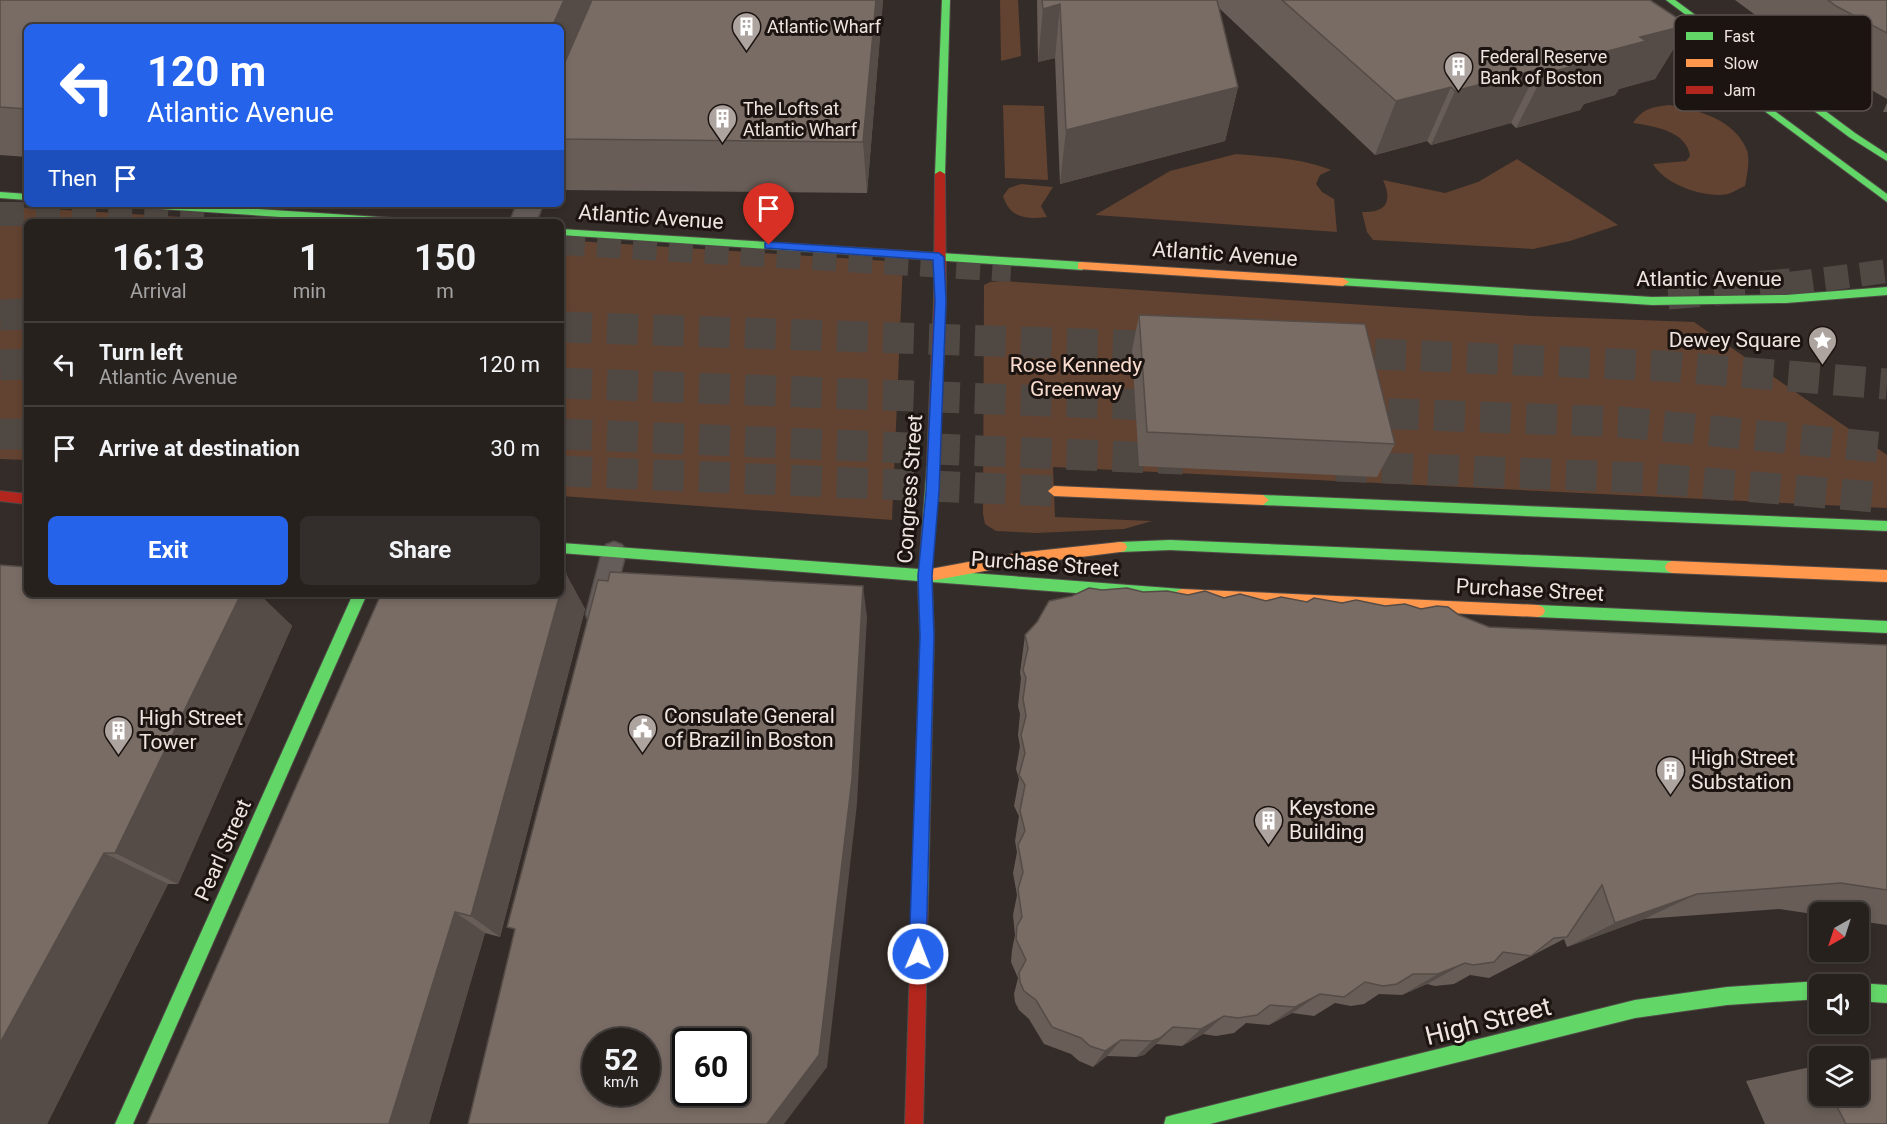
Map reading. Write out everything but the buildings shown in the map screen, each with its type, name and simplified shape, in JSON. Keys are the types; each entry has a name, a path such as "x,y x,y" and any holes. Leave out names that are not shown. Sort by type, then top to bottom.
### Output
{"main road":[{"name":"Congress Street","path":"914,1124 927,636 925,576 932,492 940,301 939,257 946,0"},
{"path":"1619,0 1674,41"},
{"path":"1670,0 1690,15"},
{"path":"1768,111 1887,199"},
{"path":"1820,111 1887,158"},
{"path":"0,195 24,197"},
{"path":"176,207 362,219"},
{"name":"Atlantic Avenue","path":"564,232 1618,300 1733,302 1794,300 1887,291"},
{"path":"1054,491 1887,526"},
{"path":"0,496 24,499"},
{"path":"925,576 1016,558 1096,549 1170,545 1887,576"},
{"name":"Purchase Street","path":"564,548 1272,600 1887,627"},
{"name":"Pearl Street","path":"124,1124 359,597"},
{"name":"High Street","path":"1173,1124 1645,1007 1696,997 1809,990"},
{"path":"1869,993 1887,994"}],"lane":[{"path":"592,636 614,552"}],"green space":[{"path":"1000,0 1018,0 1021,56 1001,61"},
{"path":"1003,105 1044,106 1048,180 1005,178"},
{"path":"1670,105 1674,106 1674,111 1703,113 1733,130 1747,152 1748,167 1745,186 1728,194 1708,194 1676,184 1658,171 1653,164 1686,161 1690,156 1688,148 1676,135 1633,123 1641,114"},
{"path":"1236,154 1296,160 1331,170 1320,175 1316,184 1322,192 1334,199 1337,232 1095,215 1170,171"},
{"path":"1517,159 1618,225 1570,241 1533,249 1373,240 1367,232 1362,212 1377,211 1385,205 1387,194 1383,180 1445,193 1478,182"},
{"path":"1021,184 1053,187 1041,206 1047,217 1020,216 1010,209 1003,196 1009,188"},
{"path":"0,206 214,219 24,219 24,460 0,459"},
{"path":"564,240 903,262 892,520 564,496"},
{"name":"Rose Kennedy Greenway","path":"1001,281 1532,316 1694,322 1887,455 1887,508 1053,467 1055,517 1152,521 1124,529 1036,533 996,531 985,524 983,514 984,285"}],"tunnel":[{"path":"0,214 88,214 168,219"},
{"path":"564,243 1011,270"},
{"path":"1789,284 1887,271"},
{"path":"1789,284 1801,283"},
{"path":"1668,294 1789,284"},
{"path":"0,315 24,314"},
{"path":"564,327 1178,347"},
{"path":"1329,352 1664,366 1887,384"},
{"path":"0,365 24,364"},
{"path":"564,383 1180,406"},
{"path":"1342,412 1621,422 1887,448"},
{"path":"0,434 24,434"},
{"path":"564,434 1183,459"},
{"path":"1336,466 1647,478 1887,498"},
{"path":"564,471 1054,491"}],"traffic: fast":[{"path":"940,174 946,0"},
{"path":"1619,0 1674,41"},
{"path":"1670,0 1690,15"},
{"path":"1768,111 1887,199"},
{"path":"1820,111 1887,158"},
{"path":"0,195 24,197"},
{"path":"176,207 362,219"},
{"path":"564,232 1082,266"},
{"path":"1343,282 1652,301 1786,299 1887,291"},
{"path":"920,899 927,636 925,576 933,465"},
{"path":"1263,500 1887,526"},
{"path":"1120,547 1170,545 1672,567"},
{"path":"564,548 1182,595"},
{"path":"124,1124 359,597"},
{"path":"1538,611 1887,627"},
{"path":"1173,1124 1635,1009 1727,996 1809,991"},
{"path":"1869,993 1887,994"}],"traffic: slow":[{"path":"1082,266 1343,282"},
{"path":"1054,491 1263,500"},
{"path":"925,576 1017,559 1120,547"},
{"path":"1672,567 1887,576"},
{"path":"1182,595 1538,611"}],"traffic: jam":[{"path":"933,465 940,301 940,174"},
{"path":"0,496 24,499"},
{"path":"914,1124 920,899"}],"place":[{"name":"Atlantic Wharf","path":"746,52"},
{"name":"Federal Reserve Bank of Boston","path":"1459,92"},
{"name":"The Lofts at Atlantic Wharf","path":"722,144"},
{"name":"Dewey Square","path":"1822,366"},
{"name":"Consulate General of Brazil in Boston","path":"643,754"},
{"name":"High Street Tower","path":"118,756"},
{"name":"High Street Substation","path":"1670,796"},
{"name":"Keystone Building","path":"1268,846"}],"route":[{"path":"769,245 939,257 940,301 932,492 925,576 927,636 918,954"}]}
